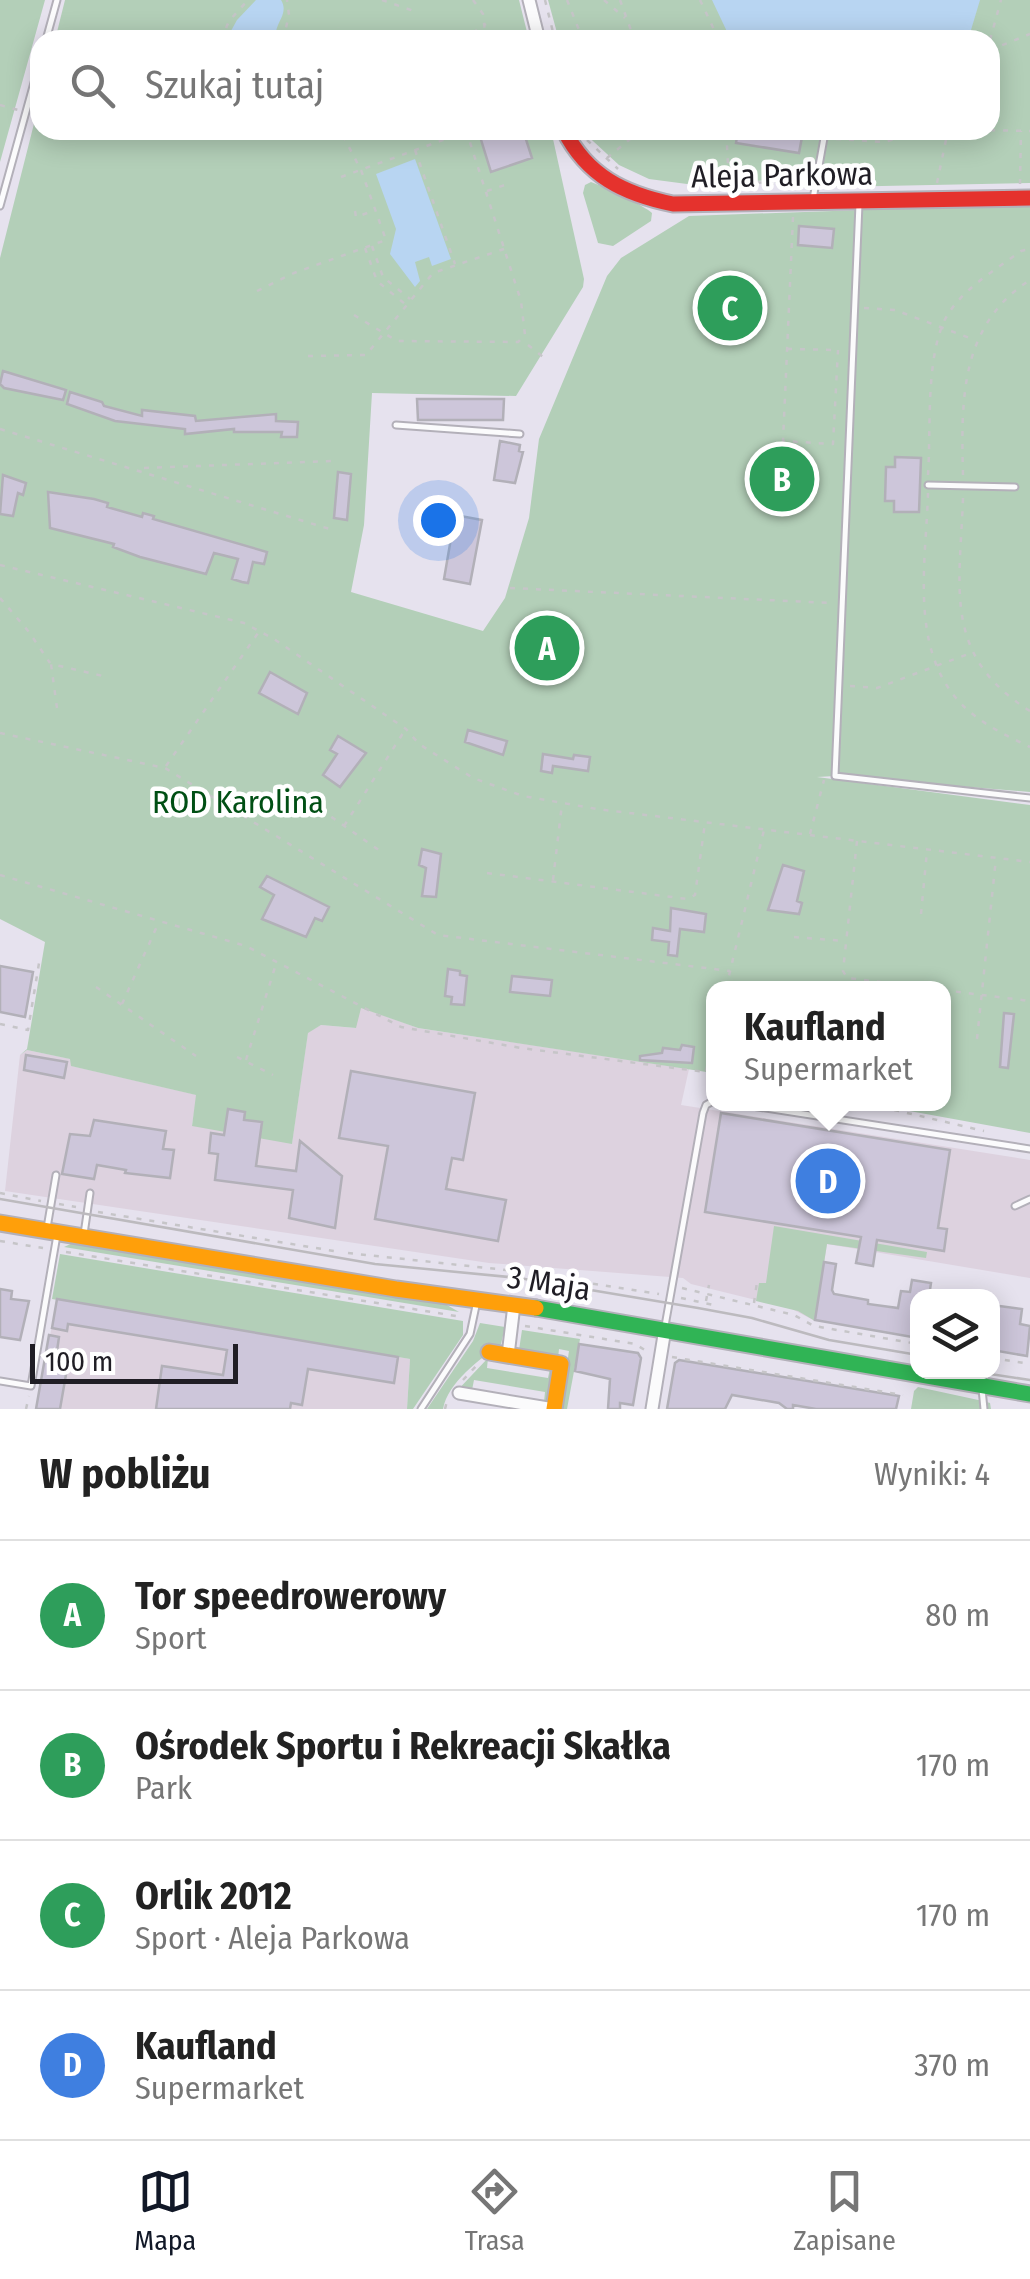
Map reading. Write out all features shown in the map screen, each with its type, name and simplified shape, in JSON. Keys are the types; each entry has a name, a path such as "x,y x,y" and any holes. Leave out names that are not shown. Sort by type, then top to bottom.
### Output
{"street":[{"path":"529,0 536,30"},
{"name":"Aleja Parkowa","path":"570,140 578,155 609,184 645,199 673,204 1030,198"},
{"name":"3 Maja","path":"0,1223 396,1289 478,1298 1030,1394"},
{"path":"508,1355 514,1305"},
{"path":"652,1409 665,1330"},
{"path":"457,1390 554,1409 561,1364 488,1354"}],"lane":[{"path":"49,30 57,0"},
{"path":"0,206 30,97"},
{"path":"813,202 824,140"},
{"path":"859,201 835,776 1030,798"},
{"path":"396,424 520,434"},
{"path":"928,485 1015,488"},
{"path":"665,1330 706,1105"},
{"path":"784,1111 1030,1149"},
{"path":"0,1381 31,1386 56,1174"},
{"path":"84,1237 90,1193"},
{"path":"1016,1206 1030,1200"},
{"path":"421,1409 470,1334 478,1298"},
{"path":"982,1386 984,1409"}],"path":[{"path":"226,30 248,0"},
{"path":"285,30 287,0"},
{"path":"382,0 414,11"},
{"path":"474,0 486,30"},
{"path":"545,0 552,30"},
{"path":"568,0 579,30"},
{"path":"604,0 626,18"},
{"path":"620,0 631,30"},
{"path":"700,0 714,30"},
{"path":"993,30 1001,0"},
{"path":"477,30 486,24"},
{"path":"338,26 338,30"},
{"path":"1000,46 1030,34"},
{"path":"0,105 26,112"},
{"path":"1000,131 1030,131"},
{"path":"1021,131 1020,185 1030,185"},
{"path":"257,290 294,272 386,240 362,170 346,140"},
{"path":"342,177 442,140"},
{"path":"469,140 521,302 528,346"},
{"path":"588,140 605,160 626,174"},
{"path":"605,160 628,140"},
{"path":"718,188 728,164 729,140"},
{"path":"844,140 890,140"},
{"path":"934,199 946,140"},
{"path":"415,150 456,266"},
{"path":"708,189 771,182 776,191"},
{"path":"486,191 506,185"},
{"path":"355,211 356,217 376,210"},
{"path":"787,348 838,350 833,444 783,442 792,210"},
{"path":"372,245 383,277 411,300"},
{"path":"365,247 377,281 406,305"},
{"path":"308,356 366,355 432,273 504,249"},
{"path":"1030,249 1007,261 967,292 942,326 934,358 924,616 936,667 967,710 997,732 1030,747"},
{"path":"874,308 895,310 976,341"},
{"path":"354,314 398,342 518,342 548,360"},
{"path":"518,342 526,334"},
{"path":"0,429 333,530"},
{"path":"138,468 332,461"},
{"path":"0,565 244,623 406,728 420,744 472,778 523,796 1030,862"},
{"path":"510,588 843,604"},
{"path":"0,598 51,664 57,708"},
{"path":"165,768 259,632"},
{"path":"840,685 877,688 972,652"},
{"path":"51,664 103,676"},
{"path":"344,826 406,728"},
{"path":"0,733 165,768 438,935 730,971"},
{"path":"810,835 824,780 835,776"},
{"path":"310,802 383,853"},
{"path":"553,882 562,803"},
{"path":"488,873 687,900 695,895 706,822"},
{"path":"728,981 764,829"},
{"path":"857,840 844,971 846,978 872,981"},
{"path":"921,914 928,849"},
{"path":"978,1039 996,858"},
{"path":"0,874 159,923 237,942 386,1022 417,1032 706,1072"},
{"path":"121,1006 159,923"},
{"path":"794,937 846,942"},
{"path":"0,1024 28,1030 40,958"},
{"path":"246,1060 276,962"},
{"path":"96,988 196,1056"},
{"path":"951,991 1030,1001"},
{"path":"237,1057 273,1075"},
{"path":"899,1111 988,1132"},
{"path":"0,1193 334,1251"},
{"path":"0,1241 48,1249"},
{"path":"60,1251 461,1317"},
{"path":"348,1253 492,1268 658,1294"},
{"path":"754,1304 757,1282"},
{"path":"671,1285 794,1315 814,1326 910,1343"},
{"path":"706,1303 709,1285"},
{"path":"679,1298 718,1306"},
{"path":"519,1325 635,1344 646,1350 648,1358"},
{"path":"702,1361 704,1350"},
{"path":"446,1409 488,1354"},
{"path":"672,1357 903,1395"},
{"path":"1000,1359 1030,1364"},
{"path":"772,1374 774,1362"},
{"path":"810,1380 812,1369"},
{"path":"830,1384 832,1377"},
{"path":"859,1388 860,1382"},
{"path":"26,1409 31,1386"}],"shaded area":[{"path":"360,1007 418,1028 689,1069 681,1105 1030,1160 1030,1278 827,1244 815,1321 792,1309 691,1284 683,1278 489,1263 5,1191 20,1055 27,1050 71,1059 72,1066 197,1095 192,1125 292,1143 308,1032 321,1025 355,1028"},
{"path":"57,1299 410,1359 407,1409 36,1409"}],"green space":[{"path":"0,0 45,0 37,30 30,30 30,54 0,162"},
{"path":"65,0 519,0 526,30 58,30"},
{"path":"548,0 1030,0 1030,183 783,188 772,180 687,184 649,179 619,165 592,140 1000,140 1000,30 556,30"},
{"name":"ROD Karolina","path":"30,140 553,140 583,287 516,396 372,393 364,525 351,592 483,631 505,598 529,518 539,439 607,276 621,258 689,216 1030,204 1030,792 817,777 1030,805 1030,1133 909,1111 951,1111 951,981 706,981 706,1072 418,1028 361,1008 356,1028 321,1025 308,1033 292,1144 192,1126 196,1095 71,1066 70,1059 27,1050 20,1055 27,1049 45,942 0,919 0,258"},
{"path":"591,182 648,210 652,213 651,221 613,246 598,243 583,193 585,185"},
{"path":"774,1226 927,1252 926,1258 827,1244 815,1321 798,1311 756,1301 759,1283 766,1283"},
{"path":"73,1243 447,1305 459,1312 64,1247"},
{"path":"60,1254 463,1321 463,1335 413,1409 407,1409 410,1359 52,1299"},
{"path":"480,1323 505,1327 501,1344 458,1381 443,1409 427,1409 473,1341"},
{"path":"522,1330 580,1339 567,1409 560,1409 569,1351 559,1349 558,1359 519,1350"},
{"path":"488,1358 487,1368 548,1378 550,1368 554,1370 550,1400 544,1402 545,1392 474,1380 472,1390 454,1394"},
{"path":"918,1387 990,1403 991,1409 911,1409"}],"water":[{"path":"256,0 281,0 283,5 277,30 232,30"},
{"path":"712,0 980,0 971,30 726,30"},
{"path":"415,159 451,259 432,266 429,257 415,262 420,281 415,287 390,254 396,229 376,174"}],"building":[{"path":"481,140 526,140 532,158 491,172"},
{"path":"736,140 801,140 799,153 736,143"},
{"path":"799,226 834,229 832,248 798,245"},
{"path":"3,371 66,390 63,400 4,388 0,384"},
{"path":"70,392 142,416 142,410 195,416 196,421 276,414 276,421 298,422 297,437 281,437 282,432 234,429 185,434 185,429 115,421 67,404"},
{"path":"417,399 504,399 503,420 418,420"},
{"path":"500,441 520,445 519,451 523,452 515,483 494,480"},
{"path":"895,457 921,458 919,512 894,512 894,501 885,501 886,467 895,467"},
{"path":"338,472 351,474 347,520 334,518"},
{"path":"3,475 26,483 23,495 18,493 13,516 0,514"},
{"path":"48,492 94,499 108,503 107,507 142,517 143,513 154,516 153,519 267,552 264,564 253,562 248,583 242,582 232,579 238,559 214,553 206,574 50,528"},
{"path":"455,515 482,520 470,584 444,579"},
{"path":"270,672 307,693 298,714 259,693"},
{"path":"468,730 507,741 503,755 465,742"},
{"path":"338,736 366,753 340,787 323,775 337,754 330,750"},
{"path":"543,754 573,759 574,755 590,757 588,771 553,766 552,773 541,771"},
{"path":"422,849 441,854 436,897 422,896 426,868 419,865"},
{"path":"783,865 804,871 797,901 802,903 799,914 768,910"},
{"path":"267,876 329,907 322,921 315,918 306,937 262,919 274,895 260,887"},
{"path":"671,908 706,914 704,932 680,929 677,956 668,955 669,942 652,940 653,928 670,931"},
{"path":"0,966 33,972 25,1017 0,1012"},
{"path":"448,969 467,976 464,1005 451,1004 452,997 445,996"},
{"path":"512,976 552,980 550,996 510,992"},
{"path":"1004,1013 1014,1014 1008,1068 1000,1067"},
{"path":"682,1045 694,1047 692,1063 640,1060 640,1056 662,1053 663,1048 680,1050"},
{"path":"26,1055 67,1062 64,1078 24,1070"},
{"path":"351,1071 475,1093 463,1160 452,1158 446,1189 506,1200 498,1241 375,1219 388,1146 339,1138"},
{"path":"228,1109 245,1112 244,1120 262,1122 256,1166 296,1171 300,1141 342,1176 335,1228 289,1218 293,1190 215,1180 218,1154 209,1153 211,1133 224,1135"},
{"path":"721,1113 950,1150 938,1228 947,1229 944,1251 877,1240 873,1266 856,1263 861,1237 705,1212"},
{"path":"94,1120 166,1131 163,1149 174,1150 170,1178 97,1165 94,1179 62,1174 70,1134 90,1136"},
{"path":"824,1262 836,1264 834,1294 898,1308 901,1291 910,1292 910,1337 815,1320"},
{"path":"912,1280 931,1283 930,1289 910,1289"},
{"path":"0,1289 12,1291 11,1299 29,1301 20,1340 0,1337"},
{"path":"57,1299 398,1357 394,1383 308,1369 302,1405 291,1403 290,1409 156,1409 162,1366 223,1375 227,1350 68,1324 67,1331 52,1328"},
{"path":"1000,1306 1022,1309 1020,1324 1030,1326 1027,1356 1000,1351"},
{"path":"49,1335 59,1337 56,1358 68,1363 60,1409 36,1409"},
{"path":"579,1344 638,1353 641,1358 633,1405 620,1403 620,1409 608,1409 610,1379 575,1371"},
{"path":"679,1360 899,1396 896,1409 816,1409 793,1405 793,1409 787,1409 779,1403 732,1395 725,1409 667,1409 675,1363"}],"tram line":[{"path":"0,1199 375,1264 519,1278 698,1308 752,1318 829,1340 910,1354"},
{"path":"1000,1375 1030,1380"}],"traffic: fast":[{"path":"536,1308 1030,1394"}],"traffic: slow":[{"path":"0,1223 396,1289 536,1308"},
{"path":"489,1352 561,1364 554,1409"}],"traffic: jam":[{"path":"570,140 584,160 609,180 639,195 673,204 1030,198"}],"place":[{"name":"Orlik 2012","path":"730,308"},
{"name":"Ośrodek Sportu i Rekreacji Skałka","path":"782,479"},
{"name":"Tor speedrowerowy","path":"547,648"},
{"name":"Kaufland","path":"828,1181"}]}
